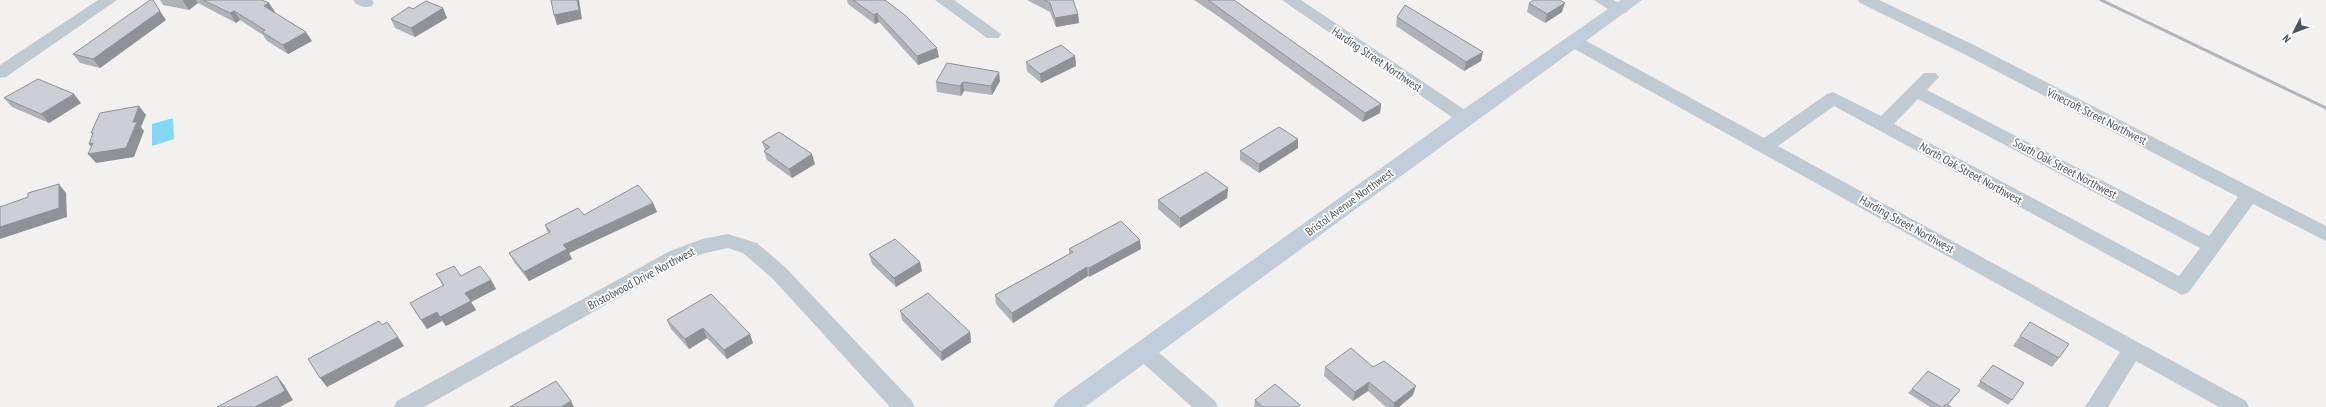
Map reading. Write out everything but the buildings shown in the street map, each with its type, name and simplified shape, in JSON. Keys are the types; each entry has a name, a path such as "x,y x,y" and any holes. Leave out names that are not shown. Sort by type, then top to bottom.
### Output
{"street":[{"path":"0,72 109,0"},
{"path":"943,0 992,34"},
{"name":"Harding Street Northwest","path":"1290,0 1465,118"},
{"name":"Vinecroft Street Northwest","path":"1866,0 1966,48 2326,234"},
{"name":"Bristol Avenue Northwest","path":"1066,407 1465,118 1575,42 1619,3"},
{"name":"Harding Street Northwest","path":"1575,42 2238,407"},
{"path":"1884,125 1893,113 1930,78"},
{"name":"South Oak Street Northwest","path":"1916,91 2212,246"},
{"name":"North Oak Street Northwest","path":"1766,146 1833,98 2182,287 2212,246"},
{"path":"2212,246 2250,194"},
{"name":"Bristolwood Drive Northwest","path":"406,407 677,256 702,246 728,241 750,248 779,274 904,407"},
{"path":"2096,407 2133,349"},
{"path":"1143,351 1207,407"}],"water":[{"path":"173,118 174,139 152,146 152,124"}],"railway":[{"path":"2101,0 2326,108"}]}
